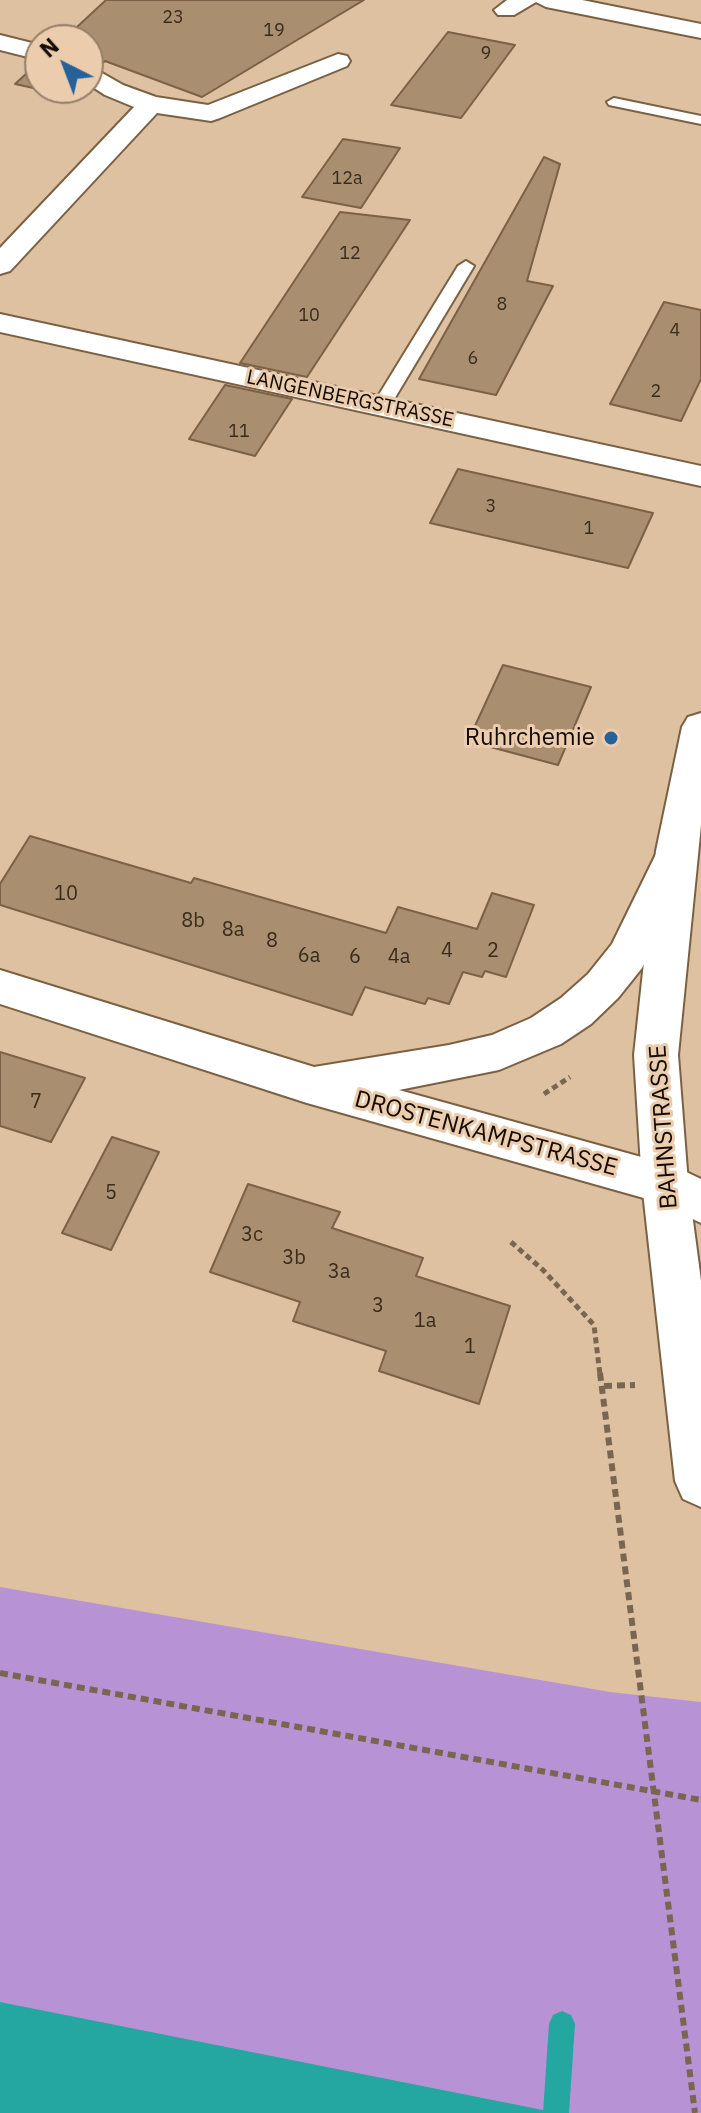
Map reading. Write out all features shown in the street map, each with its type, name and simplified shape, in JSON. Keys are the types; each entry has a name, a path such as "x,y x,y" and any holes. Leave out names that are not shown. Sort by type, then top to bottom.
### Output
{"street":[{"path":"546,0 701,31"},
{"path":"0,42 24,49"},
{"path":"104,83 151,104 211,113 338,61"},
{"path":"0,265 151,104"},
{"name":"LANGENBERGSTRASSE","path":"0,323 701,476"},
{"name":"BAHNSTRASSE","path":"701,727 676,851 656,1055 683,1193 701,1481"},
{"name":"DROSTENKAMPSTRASSE","path":"307,1084 449,1064 499,1052 546,1031 585,1003 627,956 655,903 676,851"},
{"name":"DROSTENKAMPSTRASSE","path":"0,987 307,1084 683,1193"}],"lane":[{"path":"614,102 701,120"},
{"path":"381,406 466,266"}],"path":[{"path":"511,1242 543,1270 594,1325 695,2113"},
{"path":"604,1386 636,1385"},
{"path":"0,1673 701,1800"}],"shaded area":[{"path":"0,1587 610,1692 701,1702 701,2113 0,2113"}],"water":[{"path":"0,2002 558,2113 0,2113"}],"building":[{"path":"106,0 364,0 202,97 104,62 104,24 80,24"},
{"path":"448,32 515,45 461,118 391,105"},
{"path":"24,76 24,86 15,84"},
{"path":"343,139 400,148 361,208 302,197"},
{"path":"544,157 560,164 527,281 553,286 496,395 419,379"},
{"path":"340,212 410,220 307,377 240,363"},
{"path":"664,302 701,310 701,379 681,421 610,404"},
{"path":"225,385 292,399 255,456 189,439"},
{"path":"458,469 653,513 628,568 430,523"},
{"path":"503,665 591,687 558,765 468,741"},
{"path":"30,836 191,883 194,878 386,933 398,907 477,929 492,893 534,905 506,977 485,971 482,977 463,972 449,1004 428,998 425,1004 365,987 352,1015 0,905 0,884"},
{"path":"0,1052 85,1078 51,1142 0,1126"},
{"path":"112,1137 159,1152 111,1250 62,1233"},
{"path":"248,1184 340,1212 332,1228 423,1258 416,1276 510,1306 479,1404 379,1371 386,1351 293,1321 300,1302 210,1272"}],"waterway":[{"path":"556,2113 562,2024"}],"place":[{"name":"Ruhrchemie","path":"611,738"}]}
